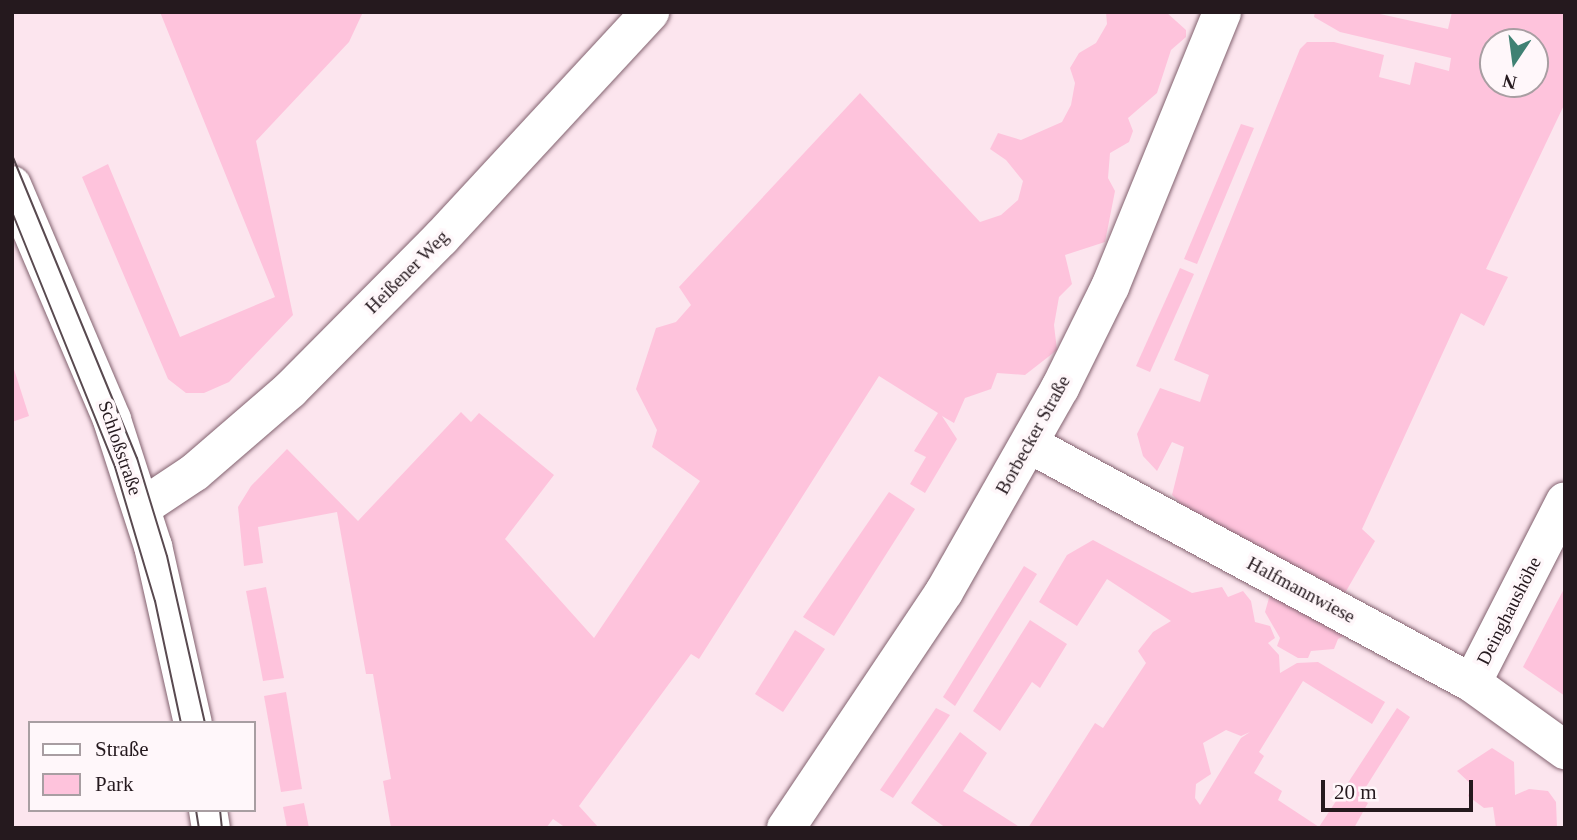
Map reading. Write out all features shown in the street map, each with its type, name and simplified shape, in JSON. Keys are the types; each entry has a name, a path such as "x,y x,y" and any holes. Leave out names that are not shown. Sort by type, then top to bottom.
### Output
{"street":[{"name":"Heißener Weg","path":"141,508 195,472 290,390 441,239 650,12"},
{"name":"Borbecker Straße","path":"786,828 944,592 1030,444 1110,287 1222,12"},
{"name":"Schloßstraße","path":"12,185 97,382 141,508 192,721"},
{"name":"Halfmannwiese","path":"1030,444 1472,683 1565,750"},
{"name":"Deinghaushöhe","path":"1472,683 1565,501"}],"green space":[{"path":"160,12 363,12 349,42 256,141 293,315 229,382 204,393 186,393 168,379 82,177 108,164 180,337 275,297"},
{"path":"1106,12 1166,12 1186,30 1186,37 1171,50 1157,93 1128,118 1133,131 1129,142 1110,153 1108,178 1115,191 1105,242 1065,255 1072,284 1059,297 1054,325 1057,350 1025,375 997,373 991,389 965,398 954,423 942,416 957,439 925,493 910,484 926,457 914,451 938,413 879,376 699,659 691,654 579,806 599,828 566,828 553,819 546,828 391,828 383,781 391,779 373,674 366,674 337,512 258,527 263,563 244,566 238,507 251,486 287,449 358,521 461,412 471,422 479,413 554,475 505,539 594,638 700,481 652,447 657,430 636,389 656,328 676,322 691,305 679,287 860,93 980,222 1001,215 1018,200 1023,181 1006,160 990,149 998,133 1021,140 1062,122 1071,105 1075,83 1070,68 1079,53 1096,43 1107,24"},
{"path":"1315,12 1371,12 1448,29 1452,12 1565,12 1565,103 1486,269 1508,277 1484,326 1461,313 1362,529 1375,541 1345,593 1353,631 1338,639 1334,649 1311,651 1308,658 1298,658 1277,646 1280,638 1265,612 1271,591 1172,495 1184,447 1172,442 1157,471 1143,456 1137,434 1160,388 1200,402 1209,375 1174,360 1300,49 1307,42 1334,42 1384,55 1379,77 1410,85 1415,62 1449,71 1451,58 1340,32 1314,17"},
{"path":"1241,124 1254,128 1197,264 1184,259"},
{"path":"1180,268 1194,274 1150,372 1136,366"},
{"path":"12,363 29,416 12,422"},
{"path":"889,492 915,509 834,636 803,617"},
{"path":"1093,540 1192,593 1222,587 1228,597 1243,591 1251,601 1255,622 1270,626 1275,638 1268,643 1279,655 1280,673 1297,663 1318,662 1385,702 1372,724 1303,681 1259,752 1264,756 1254,773 1282,791 1278,800 1319,827 1397,708 1410,717 1359,798 1368,803 1354,828 1028,828 1095,723 1103,728 1146,663 1138,651 1153,632 1171,621 1107,579 1077,626 1039,602 1067,555","holes":["1226,730 1241,736 1250,732 1241,738 1200,805 1195,798 1196,784 1211,774 1203,743"]},
{"path":"1024,566 1037,574 955,706 943,697"},
{"path":"266,587 284,678 263,681 246,591"},
{"path":"1565,587 1565,696 1523,667"},
{"path":"1030,620 1067,644 1040,688 1032,682 1000,731 973,711"},
{"path":"795,630 825,649 783,712 755,694"},
{"path":"286,692 302,789 281,792 264,696"},
{"path":"936,708 950,715 893,798 880,790"},
{"path":"960,732 987,753 963,791 1021,828 946,828 911,803"},
{"path":"1492,748 1514,762 1515,795 1529,789 1548,791 1556,802 1557,828 1496,828 1493,807 1484,808 1468,796 1472,785 1457,771"},
{"path":"304,803 309,828 287,828 283,807"}],"tram line":[{"path":"12,155 137,458 167,556 205,721"},
{"path":"12,212 115,467 155,601 181,721"},
{"path":"196,812 199,828"},
{"path":"220,812 222,828"}]}
